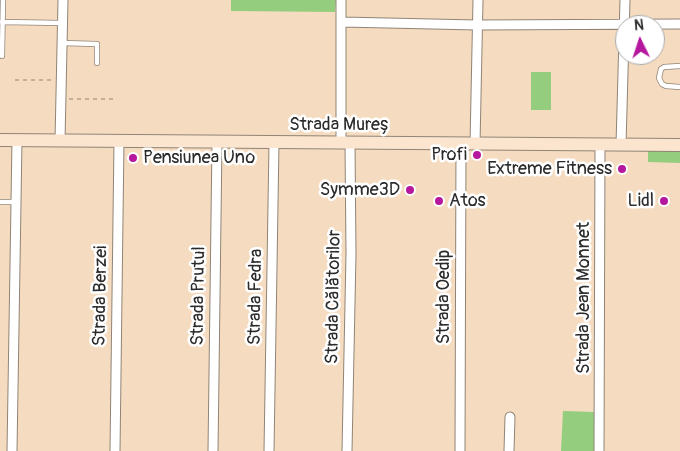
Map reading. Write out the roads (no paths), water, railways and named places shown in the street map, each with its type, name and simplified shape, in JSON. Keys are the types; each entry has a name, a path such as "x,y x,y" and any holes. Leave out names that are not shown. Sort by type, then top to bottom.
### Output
{"street":[{"path":"60,140 62,0"},
{"name":"Strada Călătorilor","path":"341,0 351,263 347,451"},
{"path":"475,144 478,0"},
{"path":"625,0 625,15"},
{"path":"342,22 615,23"},
{"path":"665,24 680,24"},
{"path":"621,145 624,65"},
{"name":"Strada Mureș","path":"0,140 680,145"},
{"path":"12,451 17,140"},
{"name":"Strada Berzei","path":"115,451 119,141"},
{"name":"Strada Prutul","path":"213,451 217,142"},
{"name":"Strada Fedra","path":"269,451 274,143"},
{"name":"Strada Oedip","path":"460,451 461,144"},
{"name":"Strada Jean Monnet","path":"599,451 600,145"},
{"path":"509,451 510,417"}],"lane":[{"path":"2,56 3,0"},
{"path":"2,22 62,23"},
{"path":"62,43 97,44 97,63"},
{"path":"680,66 664,67 661,70 660,78 662,84 666,86 680,87"},
{"path":"0,202 16,202"}],"place":[{"name":"Profi","path":"477,155"},
{"name":"Pensiunea Uno","path":"133,158"},
{"name":"Extreme Fitness","path":"622,169"},
{"name":"Symme3D","path":"410,190"},
{"name":"Atos","path":"439,201"},
{"name":"Lidl","path":"664,201"}]}
